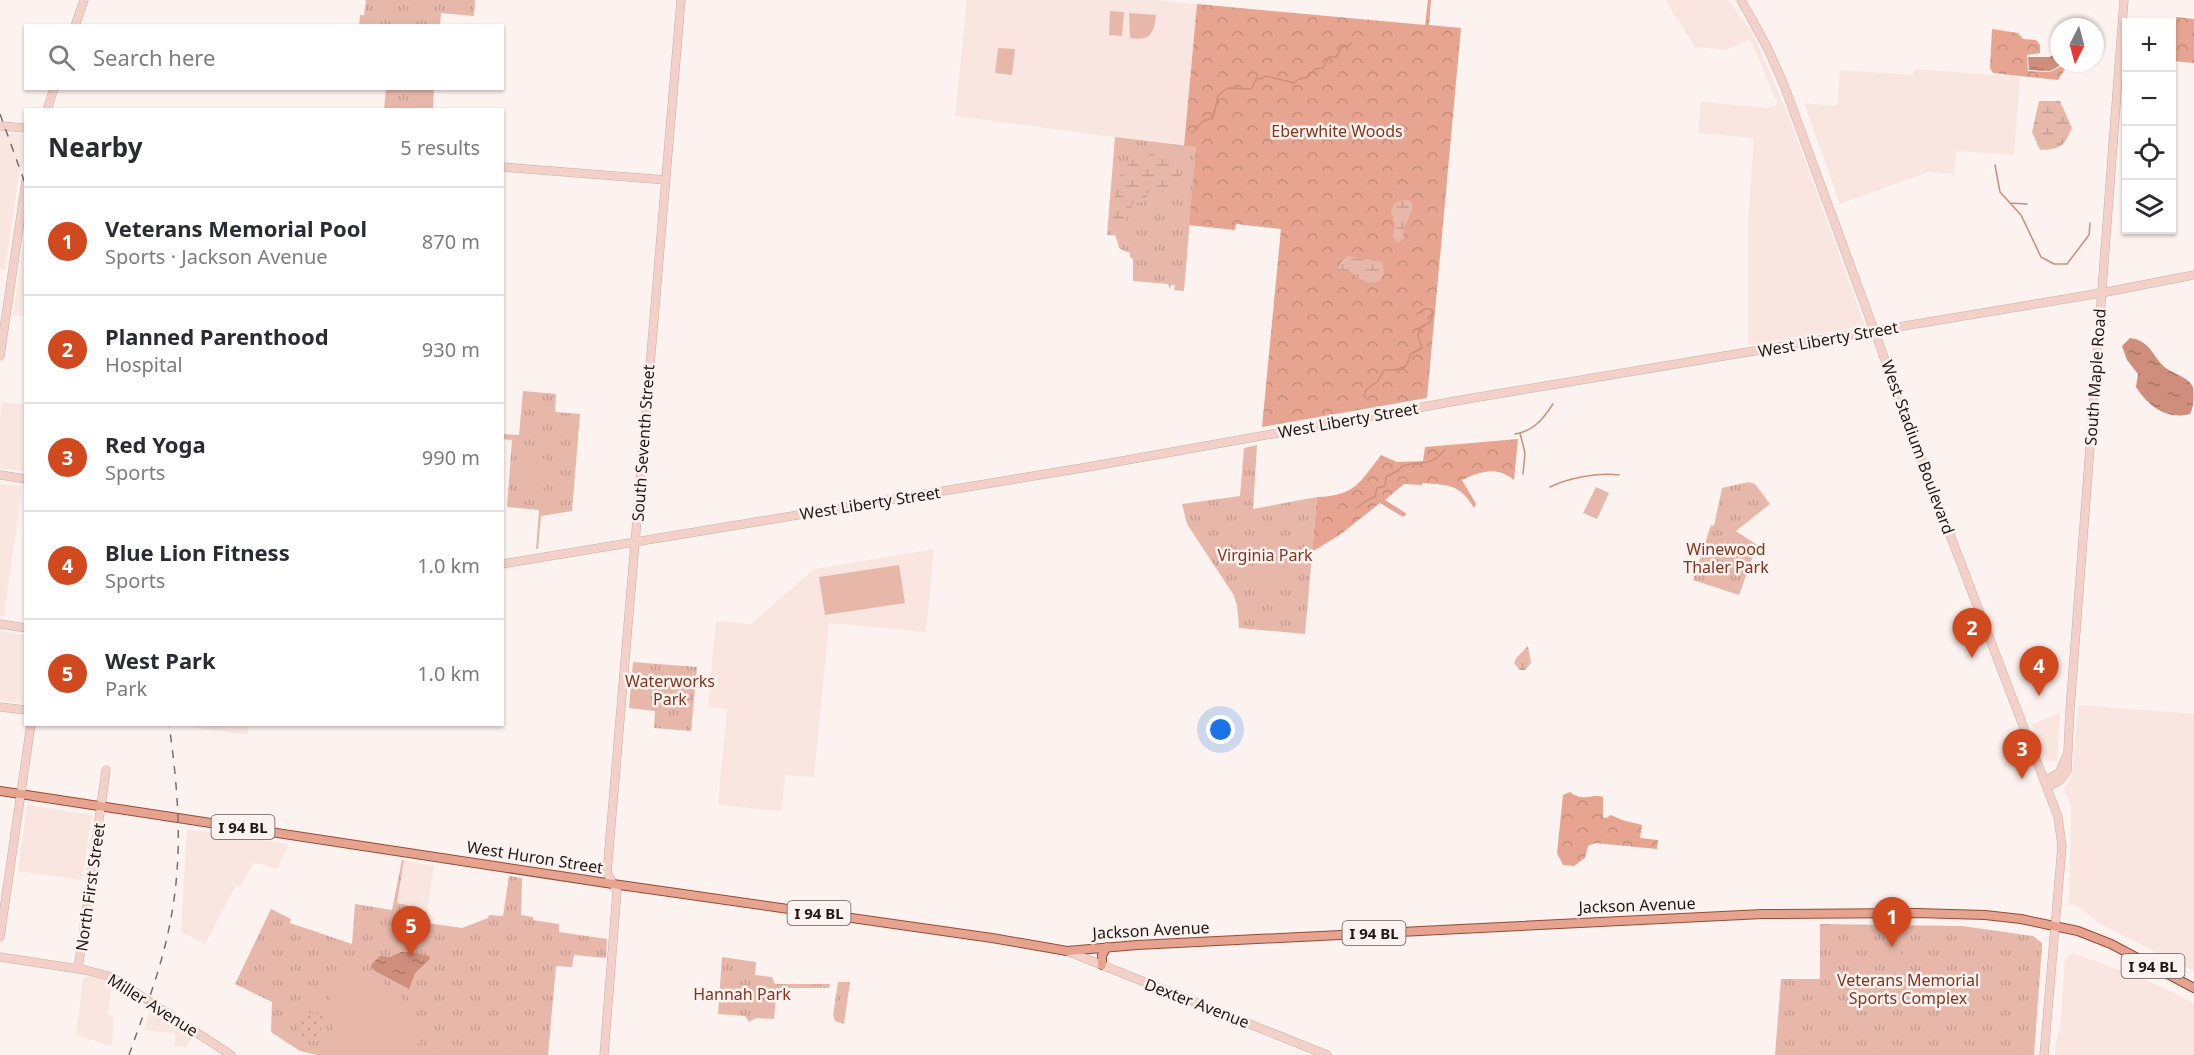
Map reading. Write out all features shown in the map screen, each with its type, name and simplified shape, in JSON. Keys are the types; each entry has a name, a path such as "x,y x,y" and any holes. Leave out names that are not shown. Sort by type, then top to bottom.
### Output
{"main road":[{"path":"76,24 84,0"},
{"name":"South Seventh Street","path":"604,1055 617,891 608,873 681,0"},
{"name":"West Stadium Boulevard","path":"1742,0 1784,84 1931,485 2046,784 2061,830 2062,846 2055,926"},
{"name":"South Maple Road","path":"2046,784 2065,775 2068,763 2124,0"},
{"path":"48,108 53,90"},
{"path":"0,126 24,128"},
{"path":"504,167 666,180"},
{"path":"0,356 24,194"},
{"name":"West Liberty Street","path":"504,564 1088,467 1467,399 2101,293 2194,275"},
{"path":"0,475 24,479"},
{"path":"0,624 24,627"},
{"path":"0,707 24,710"},
{"path":"0,937 31,726"},
{"name":"North First Street","path":"78,969 106,770"},
{"name":"West Huron Street","path":"0,791 613,884 992,938 1066,951"},
{"name":"Jackson Avenue","path":"1066,951 1544,924 1790,913 1985,915 2078,932 2111,944 2194,988"},
{"path":"2044,1055 2055,926"},
{"path":"1102,965 1102,955 1107,947"},
{"name":"Dexter Avenue","path":"1066,951 1327,1055"},
{"name":"Miller Avenue","path":"0,957 101,973 112,977 231,1055"}],"shaded area":[{"path":"967,0 1153,0 1197,4 1184,146 955,116"},
{"path":"1669,0 1728,0 1753,34 1789,117 1865,326 1748,345 1748,220 1754,138 1698,133 1701,102 1769,108 1778,105 1750,39 1727,50 1695,47 1666,2"},
{"path":"1914,69 2020,77 2014,155 1956,151 1954,174 1928,172 1840,204 1804,103 1837,106 1840,70 1913,75"},
{"path":"0,132 24,135 24,159 19,174 5,270 0,269"},
{"path":"24,237 24,316 13,315"},
{"path":"2,402 24,405 24,472 0,468"},
{"path":"0,484 22,487 4,617 0,616"},
{"path":"934,549 926,632 829,623 814,777 785,775 782,811 718,805 727,709 708,707 716,621 751,624 814,569"},
{"path":"0,631 24,635 24,704 0,700"},
{"path":"2078,705 2194,714 2194,971 2100,924 2079,907 2069,904 2071,805 2064,790 2072,776"},
{"path":"2060,713 2057,761 2046,761 2032,724"},
{"path":"185,726 249,726 247,735"},
{"path":"27,805 92,815 82,880 18,871"},
{"path":"187,829 289,844 277,869 254,862 240,887 236,885 205,944 181,932"},
{"path":"404,860 434,866 427,912 409,909 410,906 397,903"},
{"path":"2073,953 2144,979 2194,1003 2194,1055 2055,1055 2060,1029 2065,959"},
{"path":"87,976 104,979 112,986 108,1014 113,1016 111,1046 76,1035 83,979"},
{"path":"151,1006 194,1034 186,1047 174,1046 175,1033 144,1030"}],"green space":[{"path":"366,0 475,0 474,16 441,13 440,24 359,24 360,15 364,15"},
{"name":"Eberwhite Woods","path":"1428,0 1431,0 1429,25 1461,28 1427,398 1262,427 1281,229 1236,224 1235,230 1189,225 1196,147 1184,146 1197,4 1425,25"},
{"path":"1110,11 1124,12 1122,36 1109,35"},
{"path":"1129,13 1156,15 1150,35 1137,39 1130,38"},
{"path":"2176,18 2194,19 2194,63 2176,61"},
{"path":"1992,29 2018,33 2023,39 2036,40 2040,45 2040,53 2027,55 2028,71 2063,72 2058,80 1993,73 1990,68"},
{"path":"998,48 1015,49 1012,75 995,73"},
{"path":"386,90 434,90 433,108 384,108"},
{"path":"2039,101 2060,101 2072,128 2064,143 2057,148 2040,150 2032,132"},
{"path":"1115,137 1196,147 1184,291 1174,290 1175,285 1171,285 1170,289 1168,284 1133,281 1133,259 1130,253 1120,249 1115,235 1107,235"},
{"path":"1154,153 1168,153 1178,157 1179,183 1172,188 1148,192 1145,201 1133,203 1124,225 1120,227 1114,225 1112,215 1116,210 1115,194 1118,180 1126,167 1138,155 1145,156"},
{"path":"1408,200 1413,204 1412,209 1404,229 1404,239 1397,243 1393,236 1395,226 1391,210 1398,202"},
{"path":"1347,256 1382,262 1383,277 1377,282 1368,283 1348,271 1336,272"},
{"path":"523,391 556,394 555,412 580,414 572,511 541,516 538,549 536,549 539,510 507,507 512,440 504,439 504,434 519,435"},
{"path":"1518,439 1514,480 1501,473 1489,471 1462,480 1476,504 1474,508 1464,494 1453,487 1440,484 1404,484 1385,500 1407,514 1403,517 1380,503 1341,534 1312,552 1317,497 1340,494 1355,486 1381,455 1397,462 1423,461 1425,447"},
{"name":"Virginia Park","path":"1257,445 1253,509 1317,497 1305,634 1239,628 1237,605 1233,594 1187,524 1182,504 1240,496 1244,448"},
{"path":"524,457 546,459 543,496 521,494"},
{"name":"Winewood Thaler Park","path":"1749,482 1755,484 1770,504 1736,531 1757,545 1739,595 1693,580 1711,525 1714,526 1722,488"},
{"path":"1596,487 1609,493 1597,519 1583,513"},
{"path":"1290,537 1298,579 1256,586 1254,567 1260,552 1271,543"},
{"path":"899,565 905,603 825,615 819,577"},
{"path":"1528,646 1531,663 1525,670 1520,670 1514,663"},
{"name":"Waterworks Park","path":"633,662 697,667 691,731 654,728 655,711 629,708"},
{"path":"1570,792 1579,797 1603,797 1603,817 1611,815 1642,825 1640,838 1658,840 1657,849 1595,843 1588,846 1585,858 1574,866 1563,865 1557,853 1563,795"},
{"path":"402,860 404,860 397,903 410,906 409,909 427,912 426,923 462,928 488,918 489,915 503,916 509,876 522,878 521,915 533,917 533,920 559,924 559,932 607,939 606,958 574,955 572,967 556,966 548,1055 317,1055 300,1051 271,1032 272,1002 235,984 271,909 291,919 290,923 352,944 355,904 392,910"},
{"name":"Veterans Memorial Sports Complex","path":"1820,924 1962,926 2033,936 2042,943 2034,1055 1775,1055 1781,979 1820,979"},
{"path":"1891,936 1901,936 1901,957 1867,956 1871,943 1880,940 1880,951 1882,952 1883,945 1891,945"},
{"name":"Hannah Park","path":"722,957 756,962 755,975 772,977 775,984 830,984 829,988 777,988 774,1019 756,1018 749,1022 745,1016 718,1014"},
{"path":"362,974 384,983 394,991 410,1009 419,1031 420,1043 369,1055 335,1054 329,979 331,975"},
{"path":"838,982 850,982 844,1024 835,1021 833,1015"},
{"path":"307,987 322,989 319,1012 304,1011"},
{"path":"303,1012 326,1015 325,1024 322,1024 320,1042 296,1037"},
{"path":"1926,1049 2005,1055 1926,1055"}],"water":[{"path":"2028,57 2049,57 2050,71 2029,70"},
{"path":"2130,338 2144,343 2159,362 2191,384 2194,397 2190,414 2166,413 2153,406 2141,394 2136,387 2138,374 2127,360 2122,346"},
{"path":"401,952 429,956 430,959 415,973 409,989 371,967 380,956 390,957"}],"waterway":[{"path":"1192,133 1203,121 1213,118 1218,96 1227,88 1251,89 1257,78 1261,79 1266,76 1294,83 1306,78 1315,69 1323,68 1329,57 1336,57 1342,47 1349,46 1351,43"},
{"path":"1995,165 2000,192 2021,215 2041,257 2054,264 2067,264 2089,235 2090,223"},
{"path":"2010,203 2027,204"},
{"path":"1366,398 1364,395 1366,390 1377,382 1384,370 1395,370 1406,366 1411,354 1422,348 1418,336 1420,328 1430,322 1433,312 1425,309 1417,314"},
{"path":"1515,434 1537,424 1553,404"},
{"path":"1520,433 1525,453 1523,474"},
{"path":"1356,508 1375,497 1377,488 1385,486 1386,477 1401,467 1434,460 1445,449"},
{"path":"1550,487 1584,476 1619,475"}],"railway":[{"path":"0,114 24,180"},
{"path":"129,1055 164,949 173,906 178,828 169,726"}],"place":[{"name":"Planned Parenthood","path":"1972,658"},
{"name":"Blue Lion Fitness","path":"2039,696"},
{"name":"Red Yoga","path":"2022,779"},
{"name":"Veterans Memorial Pool","path":"1892,947"},
{"name":"West Park","path":"411,956"}]}
